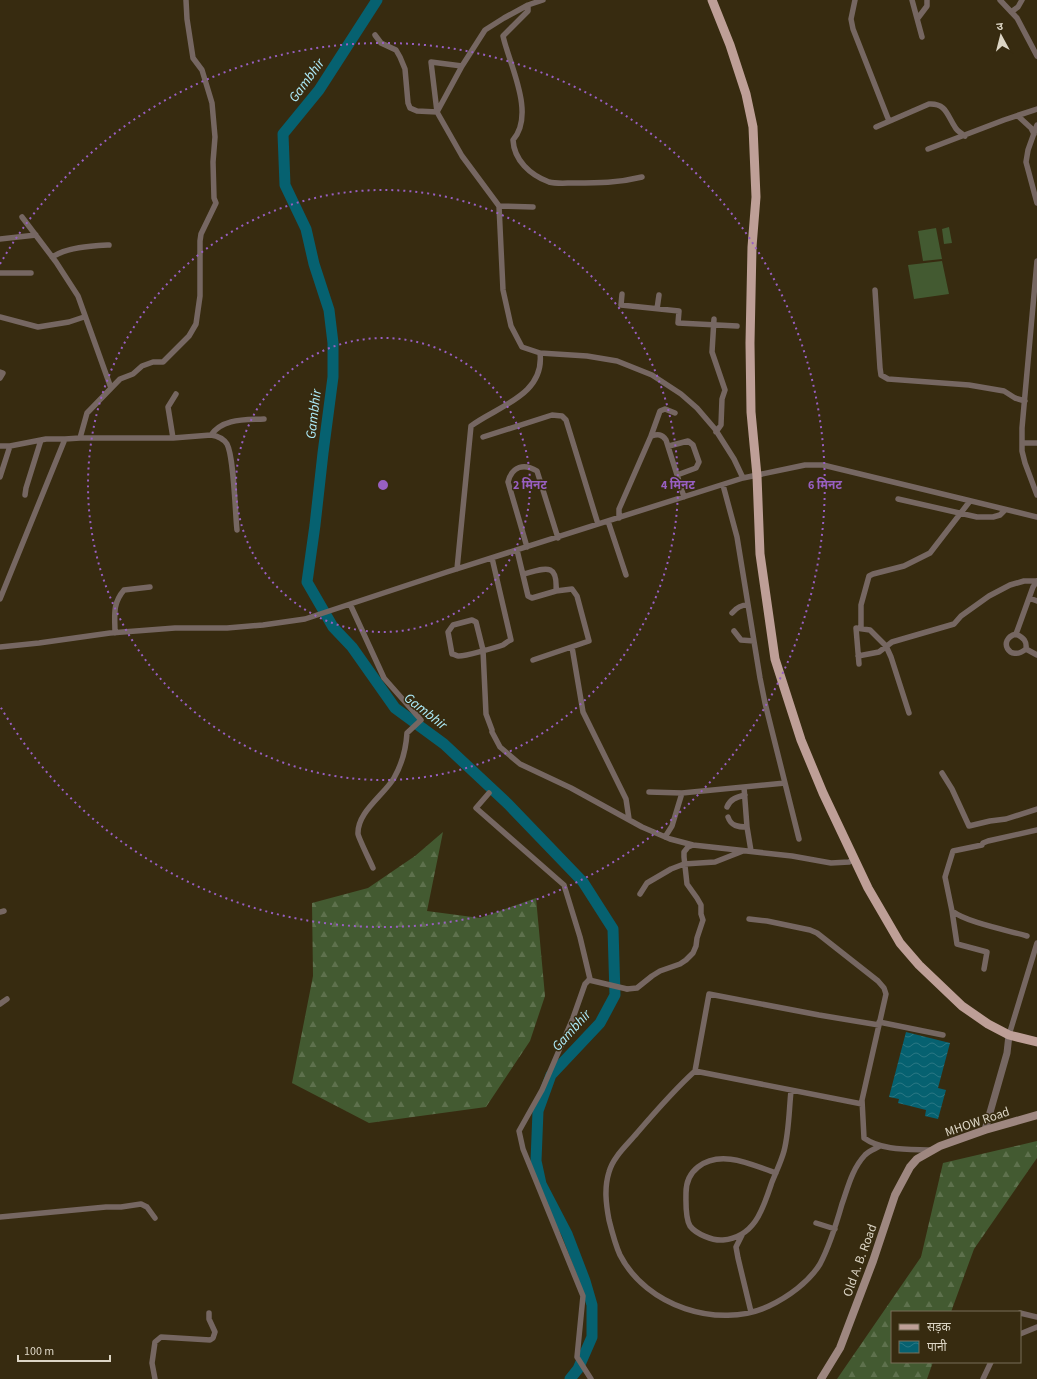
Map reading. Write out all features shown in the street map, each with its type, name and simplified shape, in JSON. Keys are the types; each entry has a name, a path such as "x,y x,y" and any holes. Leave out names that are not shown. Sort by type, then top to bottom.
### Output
{"main road":[{"path":"712,0 730,45 746,94 753,127 756,198 752,254 750,344 751,412 757,476 760,554 775,659 804,746 823,793 856,859 868,888 900,943 919,966 962,1006 988,1024 1009,1035 1037,1042"},
{"name":"MHOW Road","path":"929,1152 940,1146 985,1130 1037,1115"},
{"name":"Old A. B. Road","path":"821,1379 840,1348 873,1261 895,1194 910,1167 917,1159 929,1152"}],"street":[{"path":"80,438 87,413 120,379 133,374 142,366 154,362 164,362 189,336 196,324 200,296 201,234 216,203 214,198 213,162 215,136 212,103 202,70 193,58 187,19 186,0"},
{"path":"436,112 462,66 485,30 528,5 543,0"},
{"path":"855,0 851,19 853,29 889,121"},
{"path":"912,0 922,37"},
{"path":"918,18 927,6 927,0"},
{"path":"1000,0 1017,18 1037,56"},
{"path":"1011,12 1018,7 1022,0"},
{"path":"528,5 528,11 503,36 522,100 522,124 519,133 513,140 520,162 526,168 550,182 613,183 642,177"},
{"path":"376,35 381,43 396,50 400,56 404,69 408,103 410,108 417,111 436,112"},
{"path":"462,66 431,62 436,112 462,156 499,206 503,290 511,326 522,348 540,353 587,356 617,361 652,375 681,394 697,408 716,432 734,459 743,478"},
{"path":"876,127 929,104 935,104 946,110 955,127 965,136"},
{"path":"928,149 1037,109"},
{"path":"1018,116 1031,128 1034,134"},
{"path":"1037,125 1028,150 1026,162 1037,203"},
{"path":"499,206 533,207"},
{"path":"22,216 78,296 84,317 111,388"},
{"path":"0,239 36,235"},
{"path":"52,257 60,252 93,246 109,245"},
{"path":"1037,261 1022,443 1025,463 1037,495"},
{"path":"0,273 31,273"},
{"path":"875,290 881,375 888,379 969,386 1004,391 1015,398 1025,401"},
{"path":"622,294 621,305 679,311 678,323 714,322 737,326"},
{"path":"657,309 659,295"},
{"path":"0,317 38,328 69,322 84,317"},
{"path":"714,322 712,352 725,390 722,400 721,425 716,432"},
{"path":"457,569 471,426 519,398 530,388 538,377 542,364 540,353"},
{"path":"0,372 3,373 0,378"},
{"path":"173,438 168,407 176,394"},
{"path":"619,518 619,508 651,436 660,411 666,409 675,413"},
{"path":"483,437 552,415 562,416 566,420 569,427 598,524"},
{"path":"211,435 215,429 232,421 264,418"},
{"path":"651,436 658,434 663,436 669,446 684,497"},
{"path":"0,446 10,446 41,440 66,438 173,438 211,435 218,436 227,444 232,464 237,530"},
{"path":"0,599 66,438"},
{"path":"25,495 41,440"},
{"path":"669,446 688,441 693,445 699,462 696,468 677,475"},
{"path":"1022,443 1037,443"},
{"path":"0,477 10,446"},
{"path":"0,647 115,633 175,628 227,628 263,625 305,618 743,478 805,465 823,465 1037,517"},
{"path":"527,547 508,482 510,475 514,470 520,467 531,467 537,471 558,538"},
{"path":"723,485 737,537 765,703 800,839"},
{"path":"898,499 977,517 993,517 1000,515 1005,510"},
{"path":"861,628 861,605 869,576 904,566 930,553 970,501"},
{"path":"608,521 626,575"},
{"path":"517,550 528,596 532,598 556,591 572,589 576,596 589,641 533,660"},
{"path":"492,558 511,640 503,645 483,650 458,656 452,654 448,632 453,625 472,620 476,622 483,650 486,714 500,747 520,764 571,788 642,827 664,837 693,845 831,863 849,862 856,859"},
{"path":"523,574 546,569 552,570 556,576 556,591"},
{"path":"858,656 879,652 892,642 954,624 961,616 989,596 1010,585 1024,581 1037,581 1016,634 1012,635 1008,639 1006,645 1012,654 1018,654 1026,649 1027,642 1023,637 1016,634"},
{"path":"115,633 115,606 118,598 124,590 150,588"},
{"path":"1029,598 1037,601"},
{"path":"350,604 384,678 421,720 407,733 406,748 394,778 368,809 358,828 358,836 373,868"},
{"path":"732,613 741,605 748,605"},
{"path":"859,664 856,628 870,630 886,646 909,712"},
{"path":"734,631 741,640 754,642"},
{"path":"572,647 583,712 626,799 629,819"},
{"path":"1026,649 1037,655"},
{"path":"942,773 952,789 968,826 1006,819 1037,809"},
{"path":"649,792 682,793 785,783"},
{"path":"744,787 748,851"},
{"path":"664,837 672,826 682,793"},
{"path":"488,794 476,808 564,885 580,937 590,979 585,984 573,1018 542,1090 519,1131 522,1149 583,1296 578,1357 591,1379"},
{"path":"727,807 728,803 732,800 745,795"},
{"path":"728,817 730,823 734,826 747,827"},
{"path":"984,969 987,952 957,944 945,877 953,851 982,845 983,842 1037,830"},
{"path":"589,980 627,989 637,988 660,971 680,964 693,953 703,920 701,905 687,884 684,864 684,852 688,847 693,845"},
{"path":"640,894 647,882 671,869 684,864 715,862 748,851"},
{"path":"952,911 957,915 971,920 1027,936"},
{"path":"749,919 767,921 810,930 817,933 865,970 884,988 886,994 862,1104 864,1138 880,1146 929,1152"},
{"path":"985,1130 1007,1053 1009,1035 1036,952 1037,943"},
{"path":"880,1146 865,1155 856,1167 849,1182 828,1248 819,1265 807,1280 789,1294 777,1302 751,1312 726,1315 704,1314 683,1308 659,1296 643,1283 627,1265 620,1254 611,1230 607,1210 606,1183 611,1166 615,1159 646,1123 695,1071 709,994 943,1035"},
{"path":"0,1004 7,999"},
{"path":"695,1071 862,1104"},
{"path":"776,1173 738,1160 710,1160 701,1165 692,1172 686,1185 686,1205 690,1226 709,1238 718,1240 737,1237 748,1230 761,1213 776,1173 784,1151 791,1091"},
{"path":"0,1216 121,1207 140,1204 147,1207 155,1218"},
{"path":"816,1223 834,1229"},
{"path":"742,1234 736,1247 751,1312"},
{"path":"155,1379 152,1363 155,1342 161,1337 210,1340 216,1332 209,1319 208,1313"},
{"path":"1021,1313 1037,1317"},
{"path":"1021,1334 1037,1327"},
{"path":"983,1379 991,1363"}],"green space":[{"path":"949,227 952,243 944,244 942,229"},
{"path":"936,228 942,259 923,261 918,231"},
{"path":"942,261 949,294 914,299 908,265"},
{"path":"443,832 427,911 480,918 536,898 545,996 530,1041 486,1107 369,1123 292,1083 313,976 312,903 368,888 415,856"},
{"path":"1037,1141 1037,1158 974,1249 951,1311 891,1311 891,1363 933,1363 927,1379 837,1379 921,1257 943,1163"}],"water":[{"path":"906,1032 950,1043 938,1088 946,1090 938,1119 925,1116 926,1110 898,1103 899,1099 889,1097"}],"waterway":[{"name":"Gambhir","path":"377,0 319,90 283,134 285,185 306,229 314,264 329,310 333,343 333,377 307,582 333,627 352,647 395,708 444,744 508,804 583,882 613,929 615,995 600,1023 551,1075 538,1111 536,1161 541,1184 567,1234 585,1281 592,1305 592,1337 578,1369 570,1379"}]}
